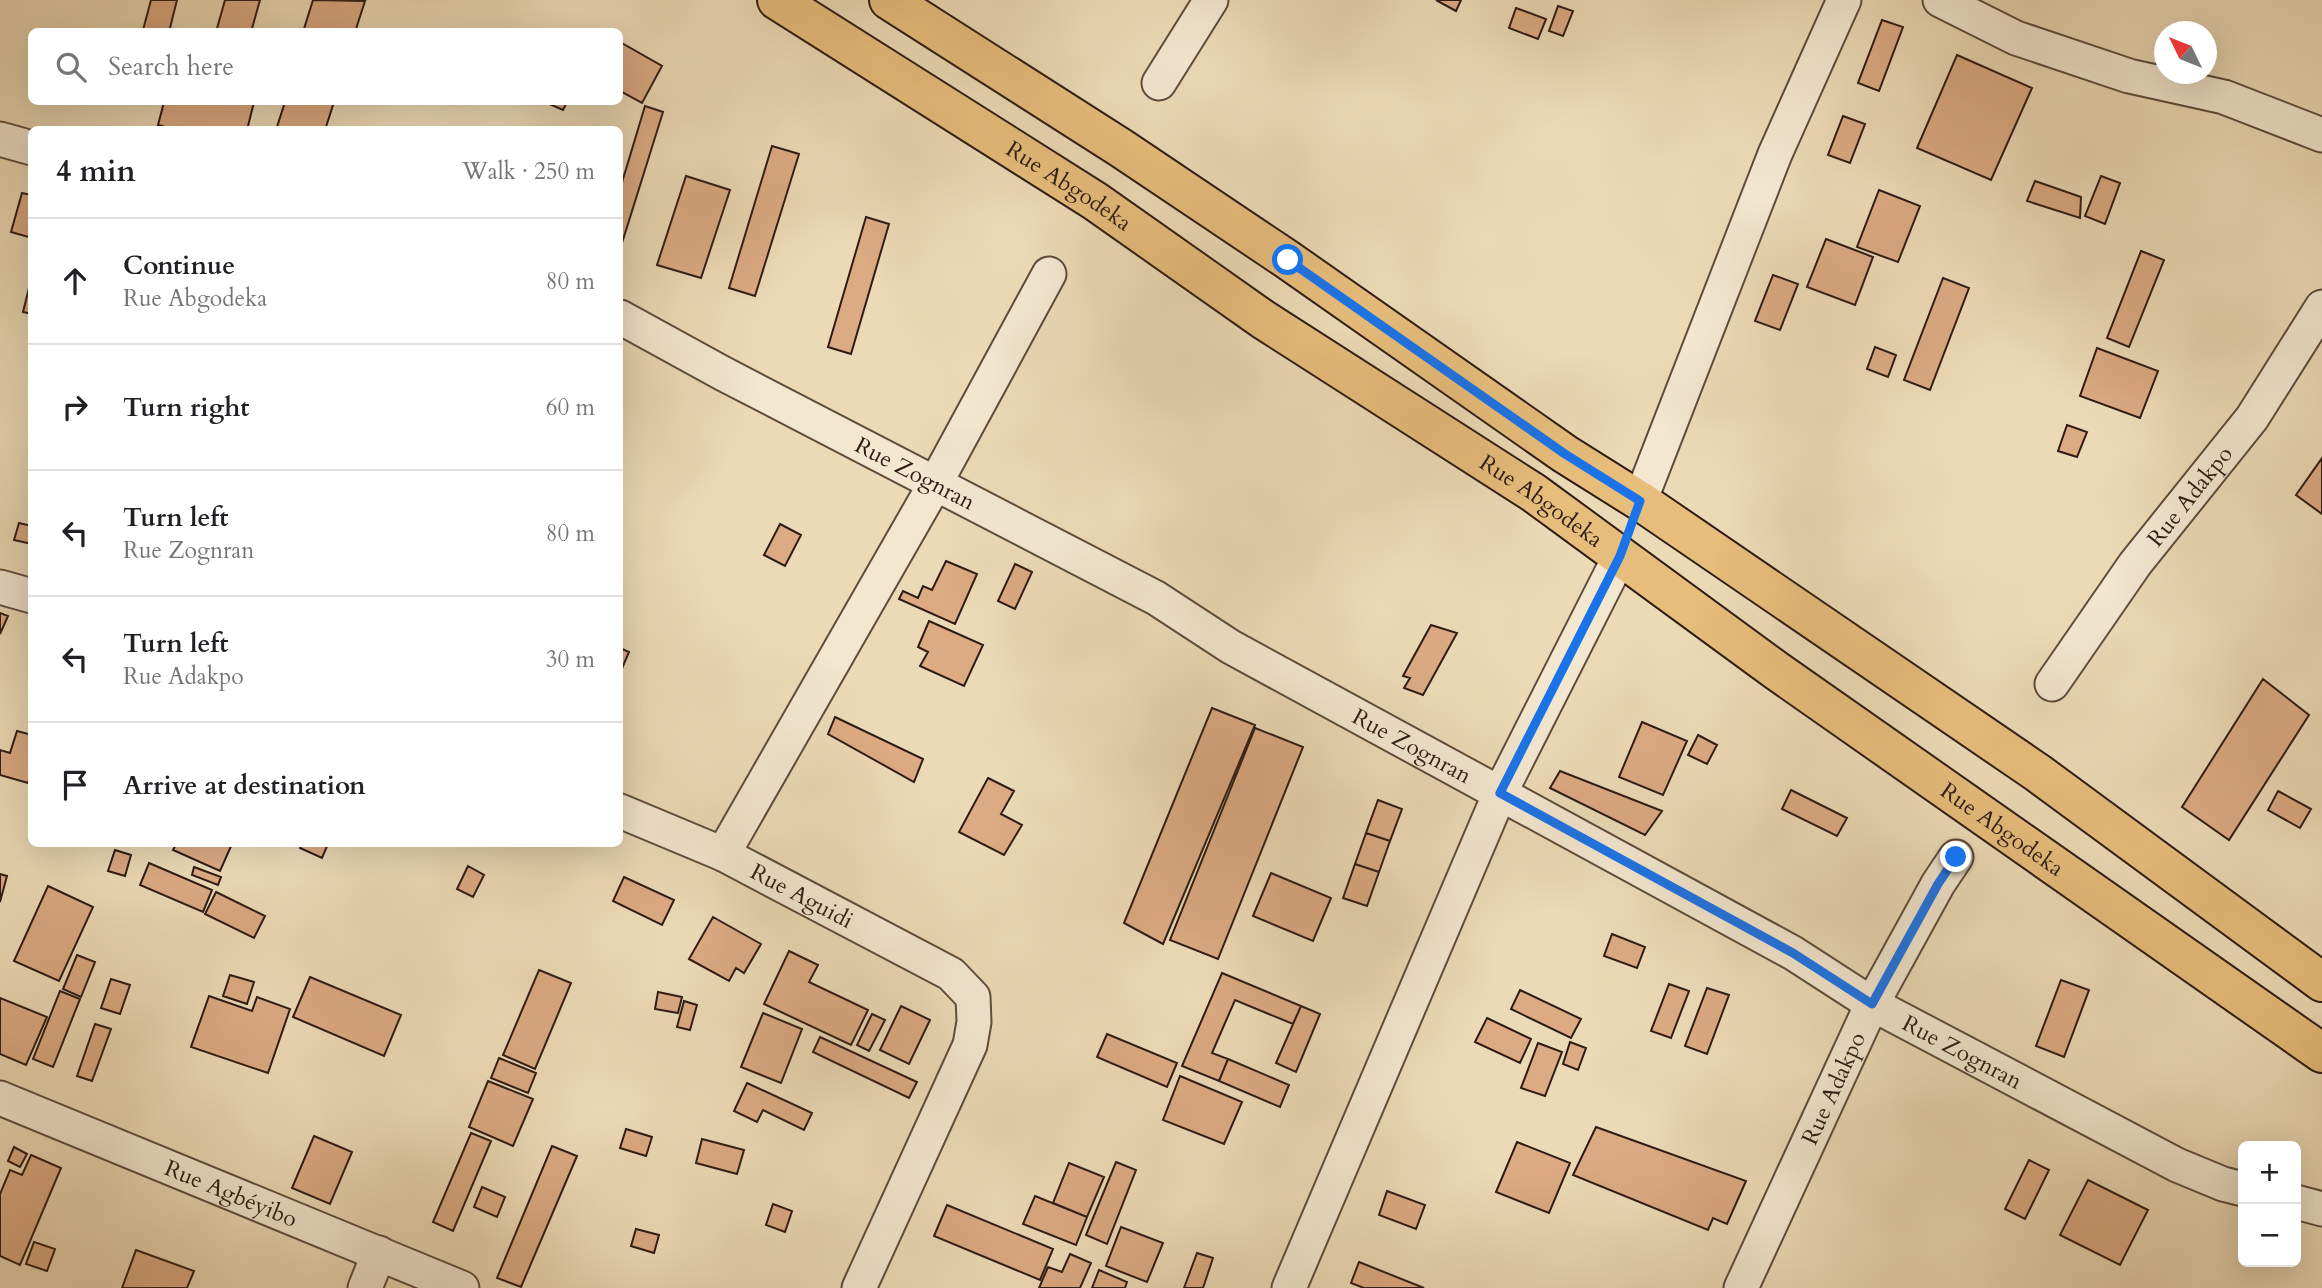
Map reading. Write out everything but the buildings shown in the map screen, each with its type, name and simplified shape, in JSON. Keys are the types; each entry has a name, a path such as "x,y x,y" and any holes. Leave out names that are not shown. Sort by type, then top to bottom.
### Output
{"main road":[{"name":"Rue Abgodeka","path":"777,0 1095,201 1264,320 1534,493 1777,671 2322,1053"},
{"path":"889,0 1121,148 1288,260 1565,454 1640,501 2038,773 2322,982"},
{"path":"1620,556 1640,501"}],"street":[{"path":"1159,83 1211,0"},
{"path":"1640,501 1775,154 1843,0"},
{"path":"1940,0 2016,38 2129,76 2224,97 2322,135"},
{"path":"0,139 28,147"},
{"path":"723,854 935,484 1049,274"},
{"name":"Rue Adakpo","path":"2052,684 2135,564 2252,418 2322,307"},
{"name":"Rue Zognran","path":"623,319 1156,598 1231,647 1793,953 1872,1004 2177,1165 2238,1188"},
{"path":"1289,1288 1500,793 1620,556"},
{"path":"0,587 28,595"},
{"name":"Rue Aguidi","path":"623,812 723,854 951,974 973,998 974,1022 970,1045 859,1288"},
{"name":"Rue Adakpo","path":"1741,1288 1872,1004 1938,884 1956,857"},
{"name":"Rue Agbéyibo","path":"0,1098 462,1288"},
{"path":"2301,1203 2322,1209"},
{"path":"365,1288 379,1253"}],"route":[{"path":"1288,260 1565,454 1640,501 1620,556 1500,793 1793,953 1872,1004 1938,884 1956,857"}]}
